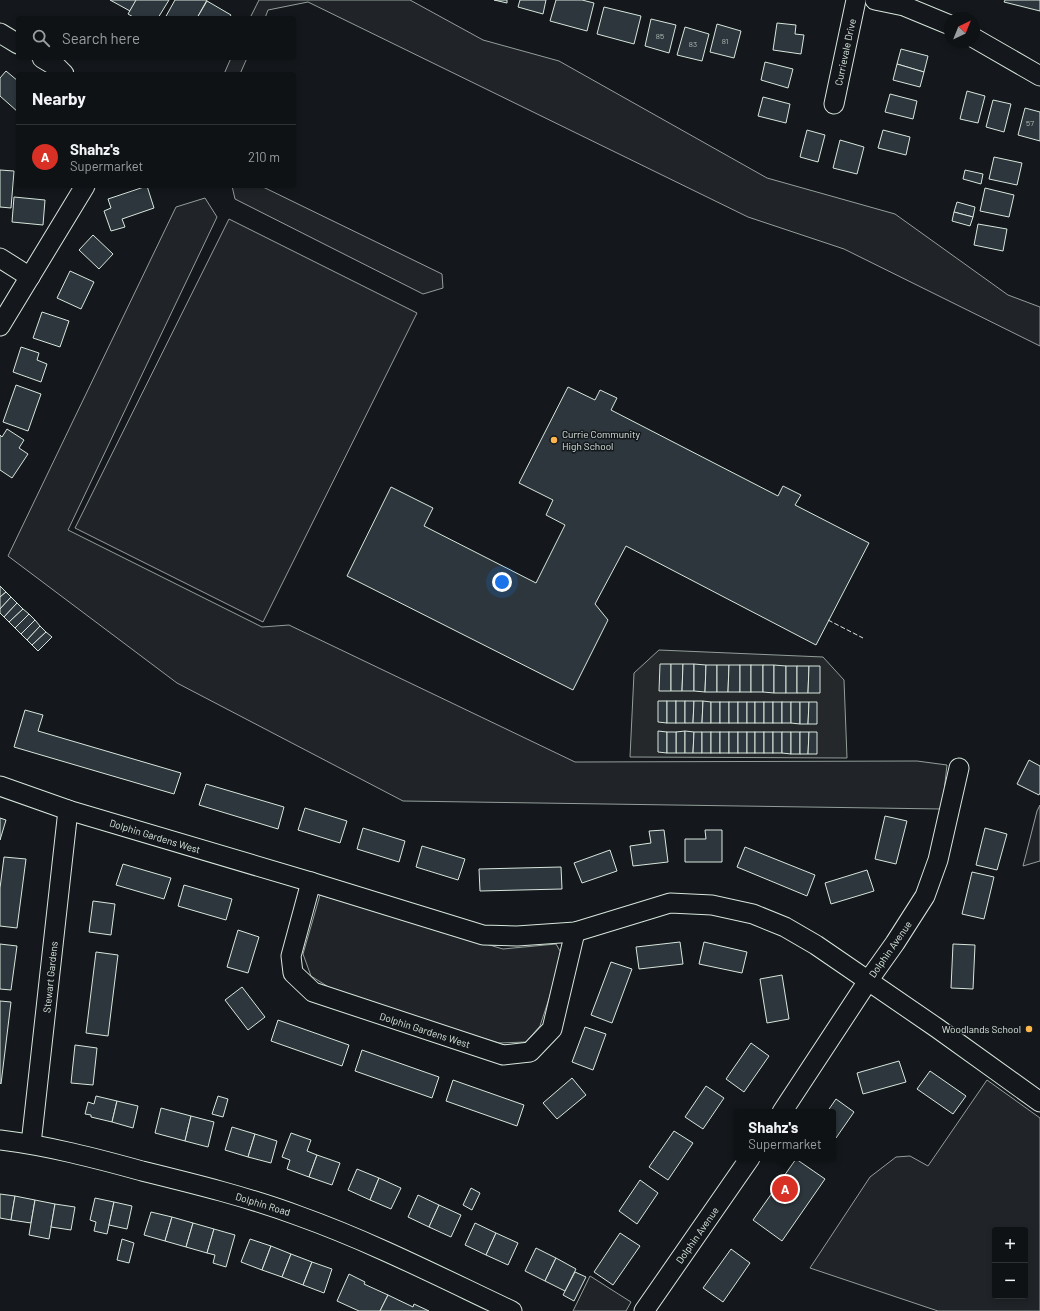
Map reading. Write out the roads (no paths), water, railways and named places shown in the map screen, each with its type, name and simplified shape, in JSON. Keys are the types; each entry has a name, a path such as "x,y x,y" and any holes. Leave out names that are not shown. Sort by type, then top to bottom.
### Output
{"street":[{"name":"Currievale Drive","path":"834,104 856,0"},
{"path":"875,0 904,6 944,23"},
{"path":"0,33 16,43"},
{"path":"980,41 1040,76"},
{"path":"46,60 58,67 62,72"},
{"path":"0,326 84,188"},
{"path":"0,258 30,277"},
{"name":"Dolphin Avenue","path":"784,1109 925,896 938,860 959,768"},
{"name":"Dolphin Gardens West","path":"0,786 68,810 483,935 517,936 575,932 670,903 712,905 753,914 785,927 816,945 943,1032 1040,1102"},
{"name":"Stewart Gardens","path":"31,1144 68,810"},
{"name":"Dolphin Gardens West","path":"311,882 291,956 293,973 313,992 503,1055 530,1052 552,1029 575,932"},
{"name":"Dolphin Road","path":"0,1140 65,1150 255,1201 300,1216 403,1260 512,1311"},
{"name":"Dolphin Avenue","path":"644,1311 748,1161"}],"place":[{"name":"Currie Community High School","path":"554,440"},
{"name":"Woodlands School","path":"1029,1029"},
{"name":"Shahz's","path":"785,1189"}]}
